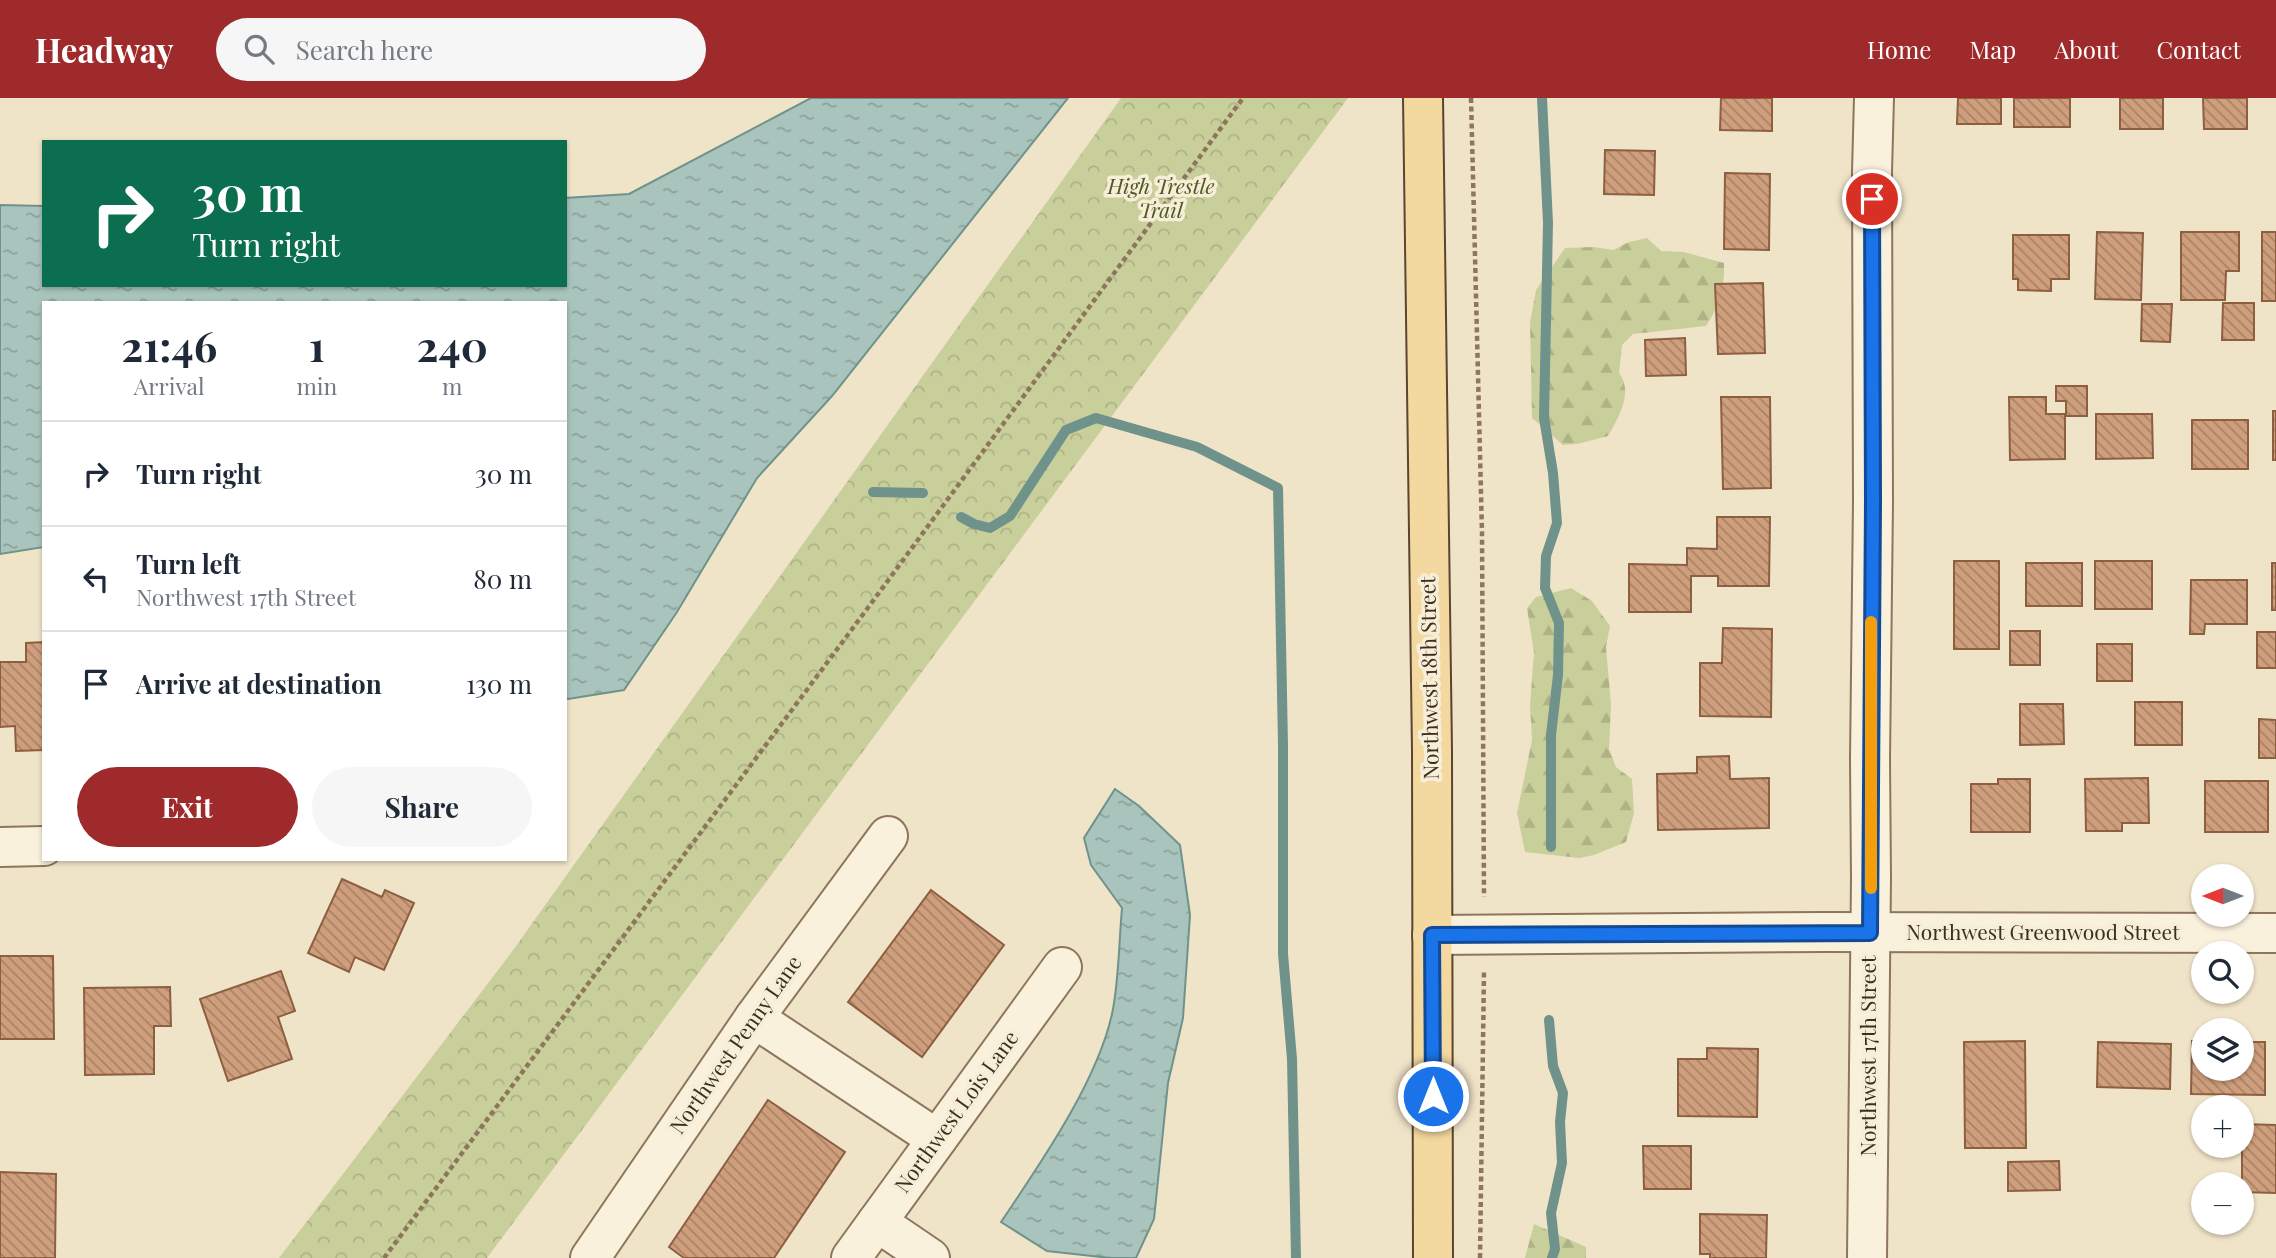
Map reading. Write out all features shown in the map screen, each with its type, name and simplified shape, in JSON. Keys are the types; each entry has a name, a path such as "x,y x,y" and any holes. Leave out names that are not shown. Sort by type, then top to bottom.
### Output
{"main road":[{"name":"Northwest 18th Street","path":"1423,98 1433,1258"}],"street":[{"name":"Northwest 17th Street","path":"1867,1258 1874,98"},
{"name":"Northwest Penny Lane","path":"590,1258 754,1018 888,836"},
{"path":"0,847 42,846"},
{"name":"Northwest Greenwood Street","path":"1432,935 2276,933"},
{"name":"Northwest Lois Lane","path":"851,1258 1062,967"},
{"path":"754,1018 937,1139"},
{"path":"877,1222 930,1258"}],"path":[{"path":"384,1258 1243,98"},
{"path":"1471,98 1482,533 1482,934 1485,985 1480,1258"}],"green space":[{"name":"High Trestle Trail","path":"1121,98 1348,98 487,1258 279,1258 511,953"},
{"path":"1647,238 1661,251 1684,252 1724,263 1718,304 1706,326 1633,334 1622,345 1619,373 1625,388 1625,397 1608,436 1563,445 1532,418 1530,323 1536,290 1565,248 1594,247 1613,250 1629,242"},
{"path":"1571,588 1592,601 1610,626 1606,647 1611,705 1609,749 1616,767 1632,779 1634,813 1626,842 1579,858 1525,852 1517,813 1532,740 1530,704 1534,653 1527,608 1536,597"},
{"path":"1534,1224 1586,1247 1586,1258 1525,1258"}],"water":[{"path":"811,98 1068,98 832,396 757,478 677,612 624,690 567,698 567,301 42,301 42,547 0,554 0,205 42,206 42,287 567,287 567,198 629,194"},
{"path":"1115,789 1139,806 1180,845 1190,915 1183,1018 1168,1083 1154,1219 1136,1258 1047,1251 1001,1222 1067,1120 1096,1063 1106,1036 1115,997 1122,908 1091,865 1084,838"}],"building":[{"path":"1721,98 1772,98 1772,131 1720,130"},
{"path":"1958,98 2001,98 2001,124 1957,124"},
{"path":"2014,98 2070,98 2070,127 2014,127"},
{"path":"2120,98 2163,98 2163,129 2120,129"},
{"path":"2203,98 2247,98 2247,129 2204,129"},
{"path":"1605,150 1655,151 1654,195 1604,194"},
{"path":"1725,173 1770,174 1769,250 1724,249"},
{"path":"2097,232 2143,233 2141,300 2095,299"},
{"path":"2181,232 2239,232 2239,271 2226,271 2225,300 2181,300"},
{"path":"2262,232 2276,232 2276,301 2262,301"},
{"path":"2013,235 2069,235 2069,279 2051,279 2051,291 2018,290 2018,279 2013,279"},
{"path":"1763,283 1765,353 1718,354 1715,284"},
{"path":"2223,303 2254,303 2254,340 2222,340"},
{"path":"2142,304 2172,304 2170,342 2141,341"},
{"path":"1685,338 1686,375 1646,376 1645,340"},
{"path":"2056,386 2087,386 2087,416 2066,416 2066,401 2056,401"},
{"path":"1721,397 1770,397 1771,488 1723,489"},
{"path":"2009,397 2046,397 2046,414 2065,414 2065,459 2010,460"},
{"path":"2273,411 2276,411 2276,460 2273,460"},
{"path":"2096,414 2152,414 2153,458 2096,459"},
{"path":"2192,420 2248,420 2248,469 2192,469"},
{"path":"1717,517 1770,517 1769,586 1718,586 1718,576 1691,576 1691,612 1629,612 1629,564 1687,565 1687,548 1717,549"},
{"path":"1954,561 1999,561 1999,649 1954,649"},
{"path":"2095,561 2152,561 2152,609 2095,609"},
{"path":"2026,563 2082,563 2082,606 2026,606"},
{"path":"2272,563 2276,563 2276,610 2272,610"},
{"path":"2191,580 2247,580 2247,624 2205,624 2204,634 2190,634"},
{"path":"1723,628 1772,629 1771,717 1700,716 1700,663 1722,663"},
{"path":"2010,631 2040,631 2040,665 2010,665"},
{"path":"2257,632 2276,632 2276,668 2257,668"},
{"path":"42,642 42,750 16,751 15,726 0,727 0,662 26,662 26,643"},
{"path":"2097,644 2132,644 2132,681 2097,681"},
{"path":"2135,702 2182,702 2182,745 2135,745"},
{"path":"2020,704 2063,704 2064,744 2020,745"},
{"path":"2259,719 2276,720 2276,758 2259,758"},
{"path":"1729,756 1730,779 1769,778 1769,828 1658,830 1657,774 1697,773 1697,757"},
{"path":"2148,778 2149,823 2122,823 2122,831 2086,831 2085,779"},
{"path":"1998,779 2030,779 2030,832 1971,832 1971,784 1998,784"},
{"path":"2205,781 2268,781 2268,832 2205,832"},
{"path":"342,879 382,897 385,890 414,903 384,970 355,957 349,972 308,953"},
{"path":"931,890 1004,945 922,1057 848,1002"},
{"path":"0,956 53,956 54,1039 0,1039"},
{"path":"281,971 295,1011 278,1017 292,1059 228,1081 200,999"},
{"path":"170,987 171,1026 154,1026 154,1074 85,1075 84,988"},
{"path":"2025,1041 2026,1148 1965,1148 1964,1042"},
{"path":"2098,1042 2171,1044 2170,1089 2097,1087"},
{"path":"2254,1042 2265,1042 2265,1095 2191,1094 2191,1081 2254,1081"},
{"path":"1707,1048 1758,1049 1757,1117 1678,1116 1678,1059 1707,1059"},
{"path":"768,1100 845,1152 774,1258 684,1258 669,1247"},
{"path":"2254,1124 2276,1125 2276,1193 2254,1192 2254,1172 2242,1172 2242,1158 2254,1158"},
{"path":"1643,1146 1691,1146 1691,1189 1644,1189"},
{"path":"2059,1161 2060,1190 2008,1191 2008,1162"},
{"path":"0,1172 56,1174 55,1258 0,1258"},
{"path":"1700,1214 1767,1215 1766,1258 1710,1258 1710,1254 1700,1254"}],"waterway":[{"path":"1542,98 1548,223 1544,418 1553,473 1557,523 1546,556 1545,588 1559,623 1558,675 1551,735 1551,847"},
{"path":"961,517 990,528 1010,516 1066,430 1096,418 1197,447 1278,488 1283,745 1283,954 1292,1059 1296,1258"},
{"path":"873,492 923,493"},
{"path":"1549,1020 1553,1066 1563,1093 1560,1122 1562,1163 1551,1213 1555,1249 1552,1258"}],"slow traffic":[{"path":"1871,622 1871,888"}],"route":[{"path":"1433,1096 1432,935 1870,933 1872,199"}]}
